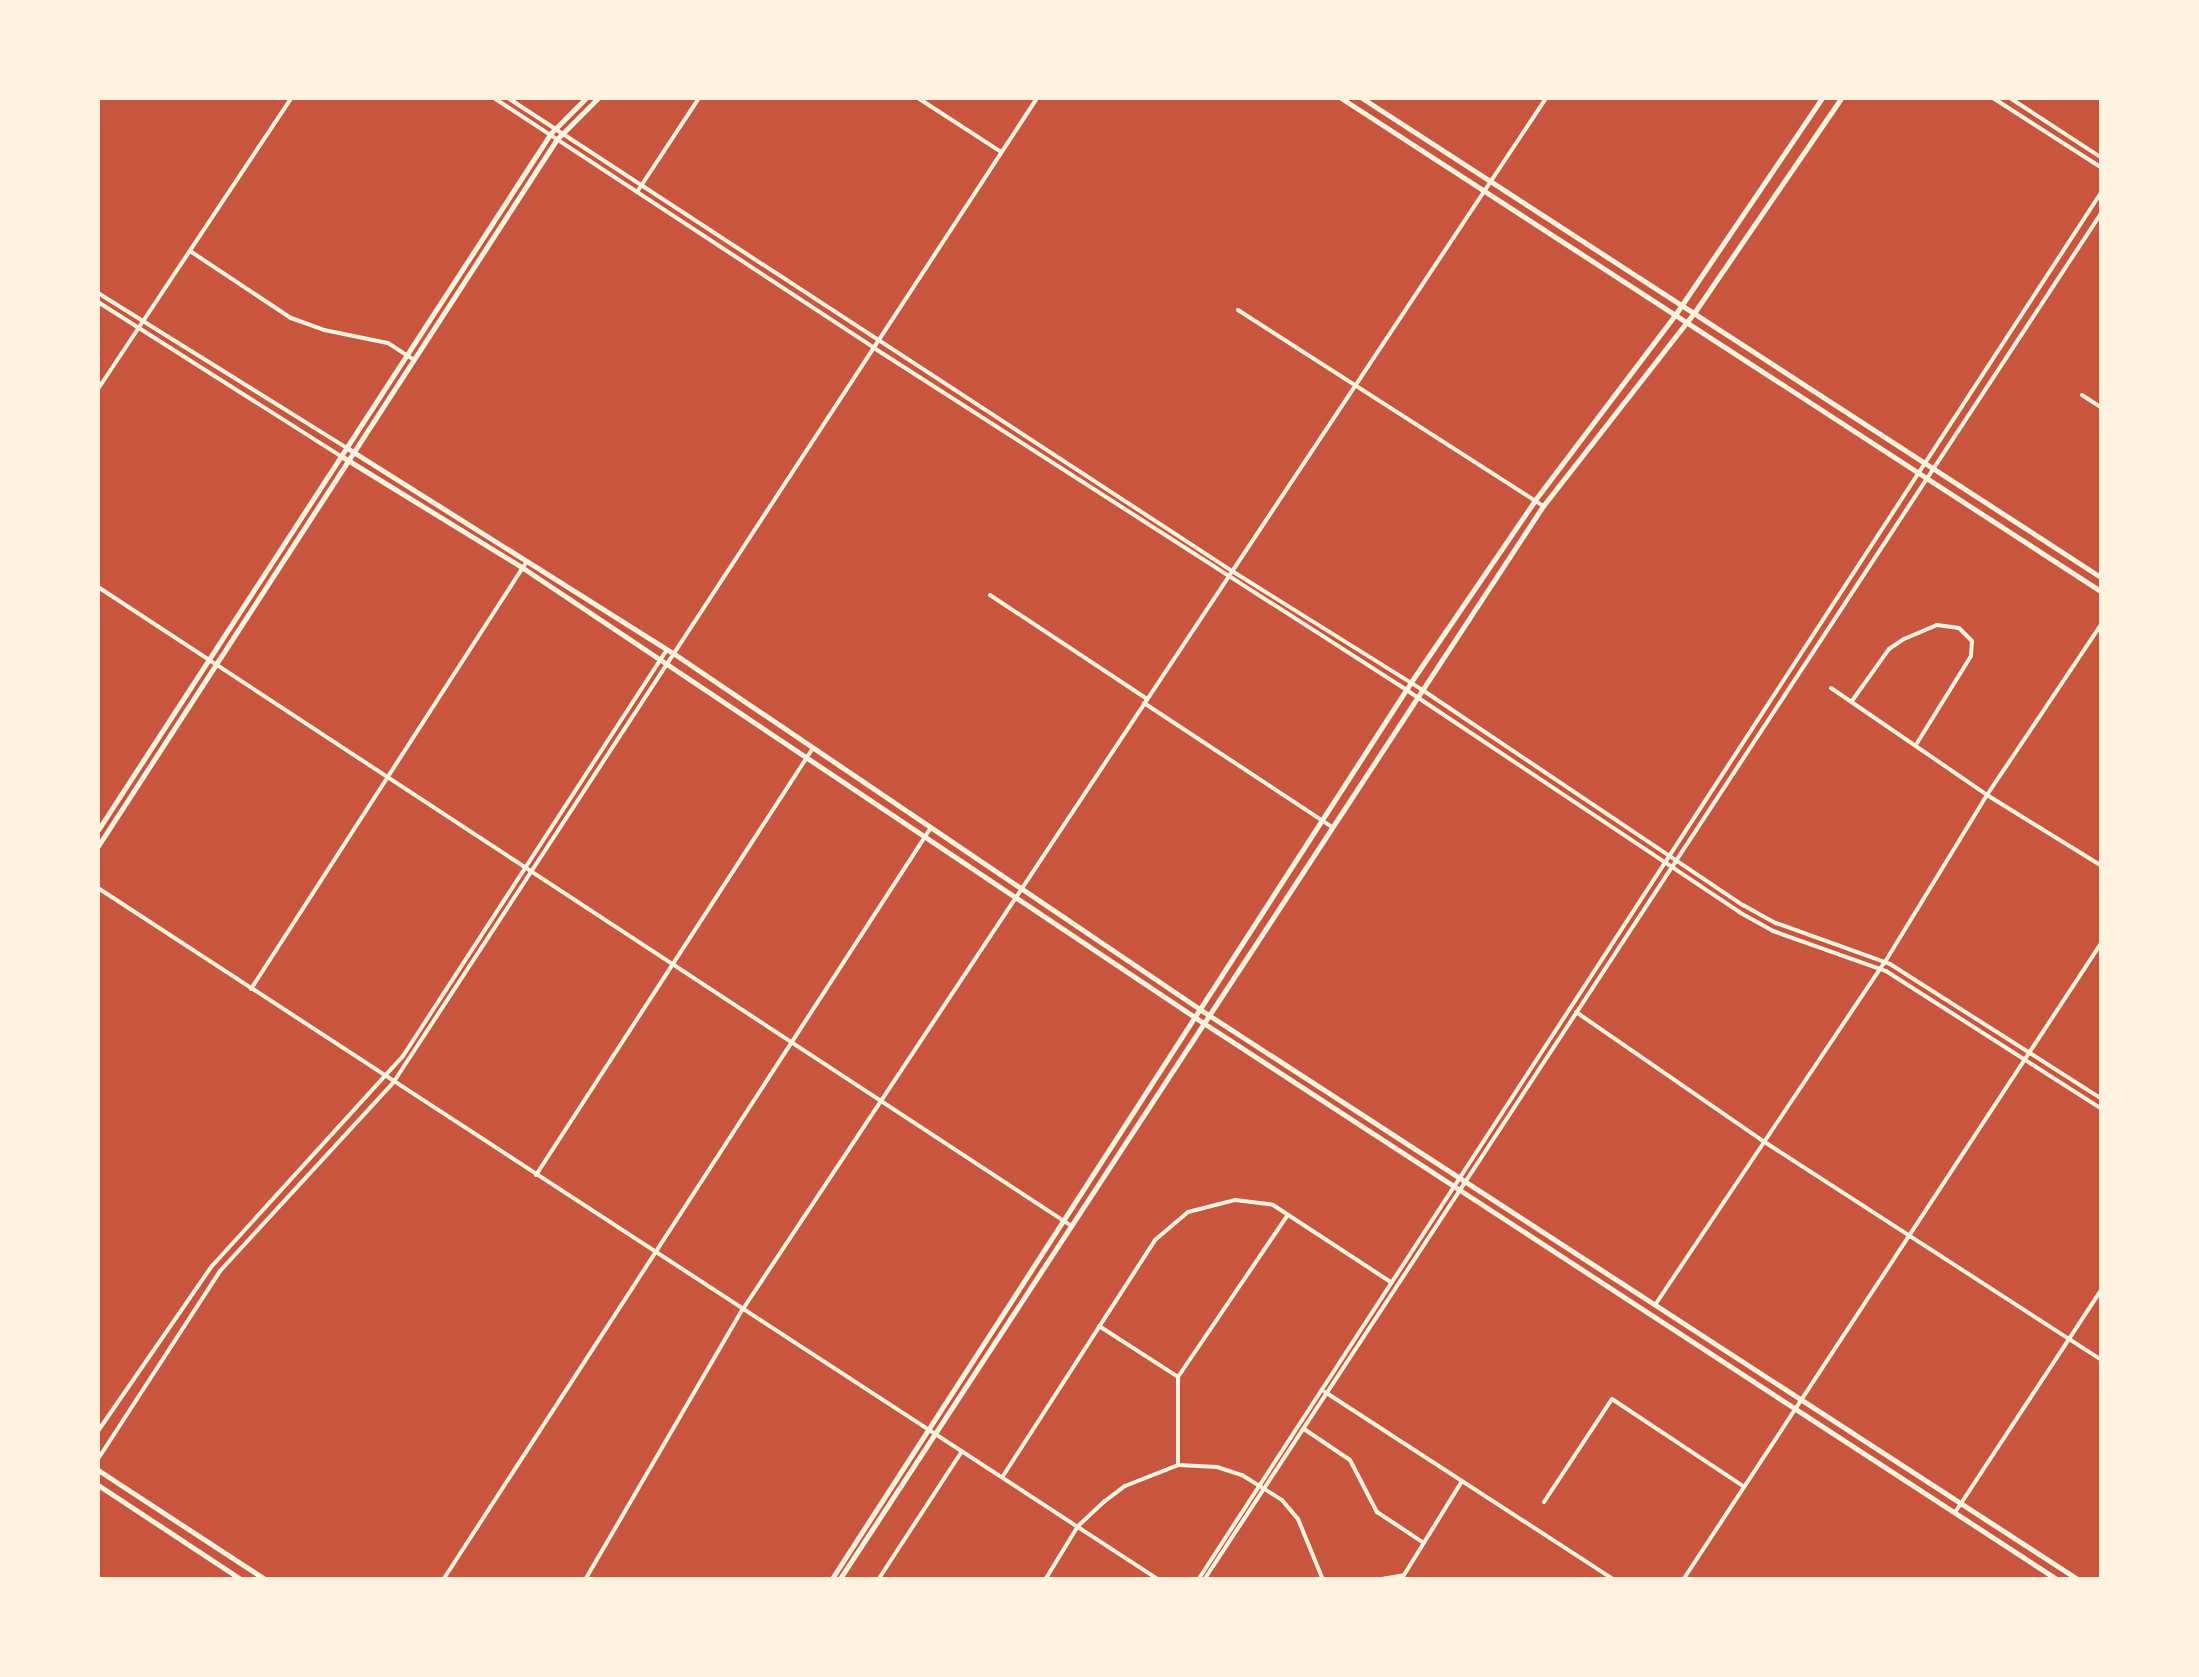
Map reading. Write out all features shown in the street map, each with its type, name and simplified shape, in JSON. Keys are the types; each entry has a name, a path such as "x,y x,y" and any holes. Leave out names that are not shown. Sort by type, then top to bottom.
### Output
{"main road":[{"path":"98,830 556,134 586,98"},
{"path":"556,134 598,98"},
{"path":"1341,98 2102,592"},
{"path":"1362,98 2102,578"},
{"path":"840,1580 1200,1008 1411,682 1535,500 1676,315 1822,98"},
{"path":"830,1580 1543,506 1694,312 1841,98"},
{"path":"347,453 670,652 1024,886 1207,1014 1801,1400 2058,1580"},
{"path":"525,565 1202,1022 1796,1408 2080,1580"},
{"path":"98,846 212,661"},
{"path":"98,1470 266,1580"},
{"path":"98,1485 242,1580"}],"street":[{"path":"98,389 291,98"},
{"path":"494,98 641,186 1232,571 1411,682 1776,923 1885,962 2102,1099"},
{"path":"508,98 637,192 1773,931 1880,969 2102,1109"},
{"path":"637,192 699,98"},
{"path":"918,98 1002,152"},
{"path":"98,1460 220,1271 392,1083 664,661 1037,98"},
{"path":"585,1580 743,1309 1546,98"},
{"path":"1992,98 2102,168"},
{"path":"2010,98 2102,158"},
{"path":"1263,1486 1460,1190 1923,461 2102,191"},
{"path":"1672,856 2102,212"},
{"path":"190,251 292,318 324,330 388,343 410,358"},
{"path":"98,293 347,453"},
{"path":"98,302 347,453"},
{"path":"1238,310 1543,506"},
{"path":"2082,395 2102,408"},
{"path":"251,989 525,565"},
{"path":"98,587 1067,1223"},
{"path":"990,595 1332,827"},
{"path":"1655,1306 1885,962 1987,795 2102,623"},
{"path":"1852,702 1889,650 1904,639 1937,625 1959,628 1972,642 1972,656 1917,743"},
{"path":"1830,688 1917,743 1987,795 2102,866"},
{"path":"536,1175 813,748"},
{"path":"442,1580 932,826"},
{"path":"98,1431 212,1266 385,1078 528,869"},
{"path":"98,888 1159,1580"},
{"path":"1683,1580 2102,942"},
{"path":"1573,1011 1762,1141 2102,1360"},
{"path":"1201,1580 1452,1185 1573,1011"},
{"path":"1003,1476 1155,1240 1188,1212 1220,1202 1252,1200 1288,1215 1392,1283"},
{"path":"1178,1466 1178,1377 1288,1215"},
{"path":"1958,1508 2102,1289"},
{"path":"1100,1326 1178,1377"},
{"path":"1324,1391 1614,1580"},
{"path":"1544,1502 1612,1400 1744,1486"},
{"path":"1304,1429 1350,1460 1377,1512 1424,1543"},
{"path":"878,1580 962,1450"},
{"path":"1044,1580 1078,1526 1125,1486 1178,1466 1217,1467 1263,1486 1298,1519 1324,1580"},
{"path":"1376,1580 1404,1575 1462,1481"}]}
